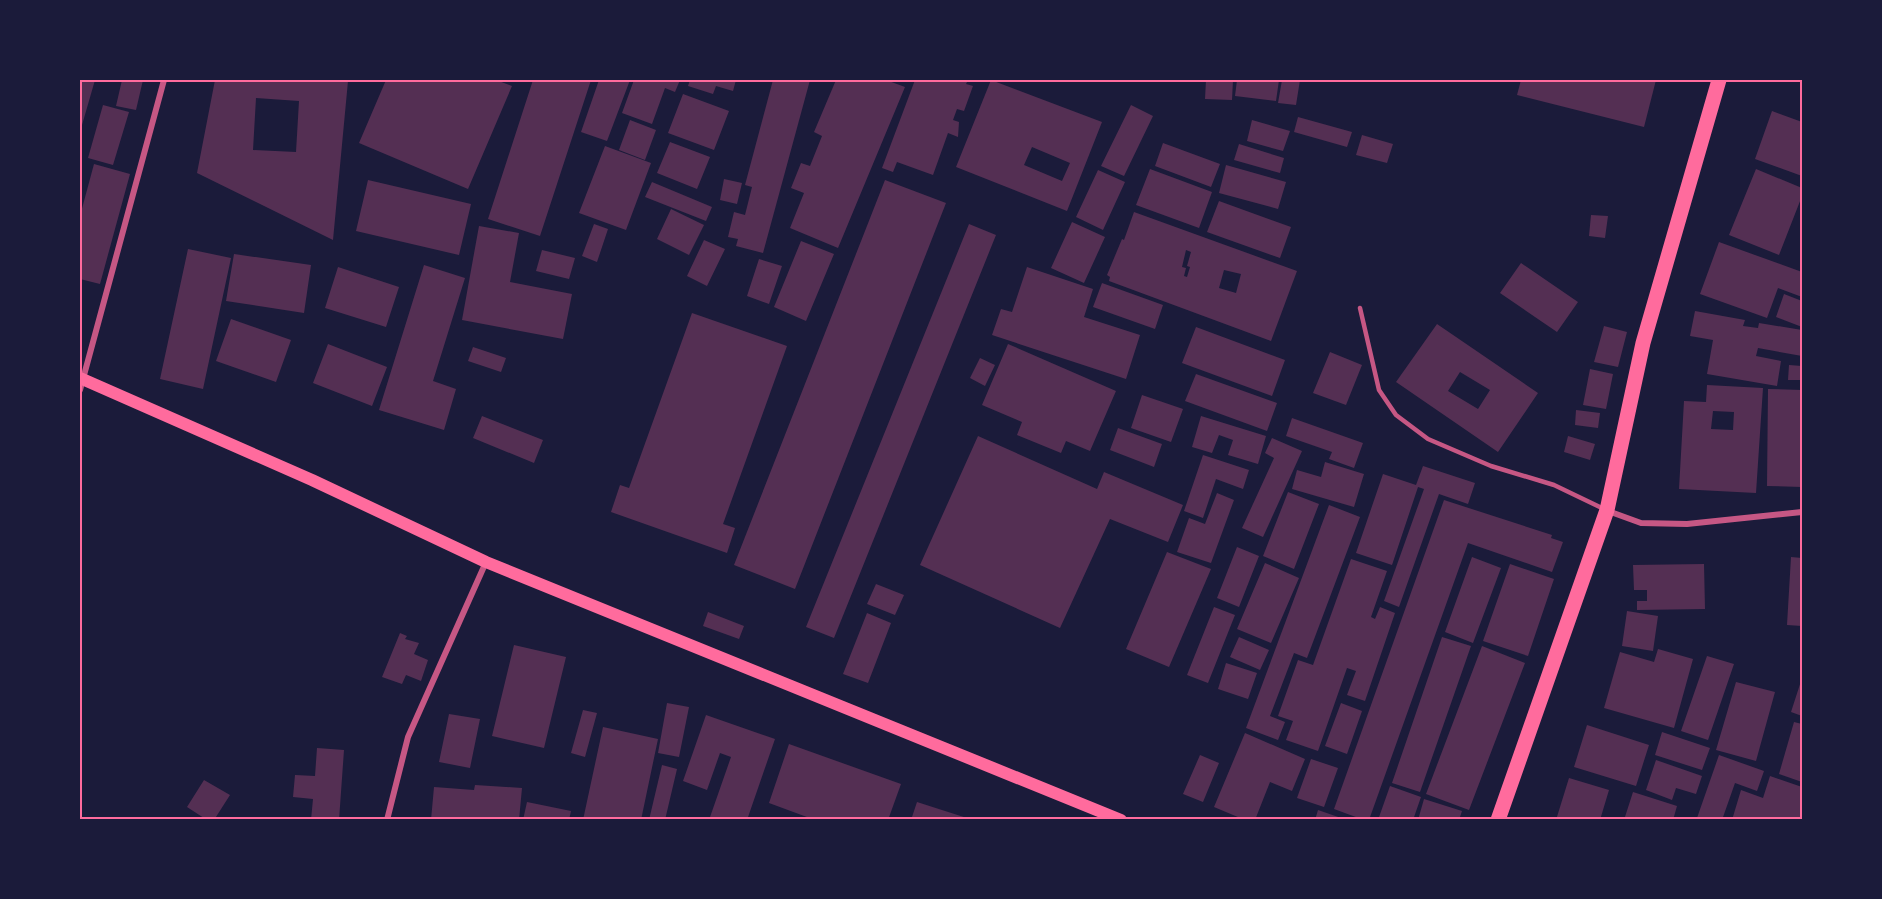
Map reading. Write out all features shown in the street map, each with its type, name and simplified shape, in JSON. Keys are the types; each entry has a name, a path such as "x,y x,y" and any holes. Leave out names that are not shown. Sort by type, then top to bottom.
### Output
{"main road":[{"path":"1498,819 1606,510 1643,343 1719,80"},
{"path":"80,382 312,480 486,562 1121,819"}],"street":[{"path":"80,382 164,80"},
{"path":"1606,510 1641,523 1687,524 1803,512"},
{"path":"387,819 408,737 486,562"}],"lane":[{"path":"1360,308 1379,390 1396,415 1428,439 1491,466 1554,485 1606,510"}],"building":[{"path":"80,80 95,80 80,132"},
{"path":"122,80 143,80 136,110 116,106"},
{"path":"215,80 348,81 333,240 197,173","holes":["256,98 299,101 296,152 253,150"]},
{"path":"386,80 496,80 512,86 468,189 359,143"},
{"path":"533,80 591,80 540,236 488,219"},
{"path":"599,80 630,80 607,141 581,132"},
{"path":"634,80 680,80 675,92 665,88 652,124 622,113"},
{"path":"690,80 736,80 733,91 716,86 713,94 688,86"},
{"path":"773,80 810,80 763,253 736,246 738,239 728,237 734,212 745,215 752,187 745,185"},
{"path":"836,80 886,80 905,87 838,248 790,228 804,193 791,188 801,163 810,166 822,136 814,132"},
{"path":"915,80 968,80 966,84 973,86 964,111 957,109 953,120 959,122 958,137 948,133 933,175 897,162 893,172 882,168"},
{"path":"991,80 1102,122 1067,211 956,167","holes":["1032,147 1070,163 1062,181 1024,165"]},
{"path":"1206,80 1233,80 1232,100 1205,99"},
{"path":"1237,80 1279,80 1276,101 1235,96"},
{"path":"1282,80 1300,80 1296,105 1278,103"},
{"path":"1521,80 1656,80 1644,127 1517,95"},
{"path":"683,94 729,111 714,150 668,133"},
{"path":"103,105 129,112 113,165 88,158"},
{"path":"1131,105 1153,116 1124,176 1101,166"},
{"path":"1772,111 1802,122 1802,176 1755,159"},
{"path":"1298,117 1352,132 1347,147 1294,132"},
{"path":"630,120 656,130 645,160 619,150"},
{"path":"1252,120 1290,131 1283,151 1247,141"},
{"path":"1362,135 1393,144 1387,163 1356,155"},
{"path":"670,142 710,157 697,189 657,173"},
{"path":"1163,143 1220,164 1211,187 1155,166"},
{"path":"1239,144 1284,158 1280,173 1234,160"},
{"path":"605,146 651,163 626,230 579,213"},
{"path":"94,164 130,174 100,284 80,279 80,216"},
{"path":"1226,165 1286,182 1278,209 1219,193"},
{"path":"1150,169 1212,192 1199,228 1136,205"},
{"path":"1756,169 1802,188 1802,196 1779,255 1729,235"},
{"path":"1098,170 1125,182 1103,230 1076,217"},
{"path":"724,179 742,183 737,204 720,200"},
{"path":"368,180 471,204 459,255 356,231"},
{"path":"885,180 946,203 795,589 734,565"},
{"path":"652,182 712,207 706,221 645,197"},
{"path":"1219,201 1291,227 1280,258 1207,232"},
{"path":"671,209 704,225 689,255 657,239"},
{"path":"1134,212 1297,271 1271,341 1109,281 1110,277 1107,275 1122,239 1124,240","holes":["1186,250 1191,252 1187,277 1184,276 1186,268 1182,267","1224,270 1241,274 1236,293 1219,288"]},
{"path":"1591,215 1608,216 1605,238 1589,236"},
{"path":"1072,222 1105,237 1084,283 1051,268"},
{"path":"594,224 608,229 597,262 582,256"},
{"path":"969,224 996,235 834,638 806,627"},
{"path":"479,226 519,233 510,282 572,294 563,339 462,320"},
{"path":"704,240 725,249 707,286 687,276"},
{"path":"801,241 834,254 806,321 774,307"},
{"path":"1719,242 1802,272 1802,297 1778,288 1767,318 1700,294"},
{"path":"188,249 231,258 203,389 160,379"},
{"path":"542,250 575,258 569,279 536,271"},
{"path":"234,254 311,265 304,313 226,301"},
{"path":"759,259 782,266 769,304 747,296"},
{"path":"1521,263 1578,302 1557,332 1500,293"},
{"path":"424,265 465,278 433,381 456,389 444,430 379,410"},
{"path":"338,267 399,287 386,327 325,308"},
{"path":"1027,267 1093,289 1084,317 1140,335 1126,379 992,335 1001,309 1012,312"},
{"path":"1102,283 1163,305 1155,329 1093,307"},
{"path":"1784,294 1802,301 1802,327 1776,317"},
{"path":"1695,311 1745,320 1743,326 1758,328 1759,323 1802,330 1802,356 1758,348 1756,356 1781,361 1777,386 1707,374 1713,340 1690,336"},
{"path":"692,313 787,346 723,524 735,528 727,553 611,512 620,485 629,488"},
{"path":"231,319 291,340 276,382 216,361"},
{"path":"1437,324 1538,393 1498,452 1396,382","holes":["1460,372 1490,390 1478,409 1448,391"]},
{"path":"1604,326 1627,332 1618,367 1594,362"},
{"path":"1196,327 1285,360 1272,396 1182,363"},
{"path":"328,344 387,367 372,406 313,383"},
{"path":"1008,344 1116,391 1090,451 1066,441 1061,453 1017,435 1022,422 982,405"},
{"path":"473,347 506,358 501,372 468,361"},
{"path":"1330,352 1362,365 1346,405 1313,393"},
{"path":"980,358 995,365 985,386 970,378"},
{"path":"1789,365 1802,366 1802,380 1788,380"},
{"path":"1590,369 1613,374 1606,409 1583,405"},
{"path":"1196,374 1277,403 1267,431 1185,401"},
{"path":"1707,385 1763,388 1756,493 1679,489 1684,401 1706,402","holes":["1713,411 1734,412 1733,430 1711,429"]},
{"path":"1768,389 1802,390 1802,487 1767,486"},
{"path":"1142,395 1183,409 1171,442 1131,428"},
{"path":"1576,410 1600,413 1598,428 1575,425"},
{"path":"482,416 543,440 534,463 473,438"},
{"path":"1201,416 1266,436 1258,464 1228,455 1233,440 1219,435 1212,453 1192,447"},
{"path":"1292,418 1363,443 1354,468 1329,459 1332,452 1286,436"},
{"path":"1118,428 1162,444 1154,467 1110,450"},
{"path":"978,436 1097,489 1104,472 1183,505 1168,542 1110,519 1060,628 920,565"},
{"path":"1568,436 1595,444 1590,460 1564,452"},
{"path":"1272,438 1302,451 1263,537 1242,528 1274,458 1265,453"},
{"path":"1203,455 1249,470 1243,489 1216,479 1203,518 1184,511"},
{"path":"1325,462 1364,474 1354,507 1292,489 1297,470 1321,477"},
{"path":"1423,466 1475,483 1468,504 1439,494 1399,607 1384,601 1424,489 1418,487 1392,565 1356,553 1383,474 1416,485"},
{"path":"1288,492 1319,504 1294,569 1263,556"},
{"path":"1217,493 1234,500 1211,563 1177,552 1189,518 1205,524"},
{"path":"1444,500 1552,535 1551,538 1563,542 1552,572 1468,543 1369,820 1364,820 1334,809"},
{"path":"1329,505 1360,517 1307,658 1294,653 1270,716 1285,722 1278,740 1246,728"},
{"path":"1237,547 1259,556 1239,607 1217,598"},
{"path":"1167,552 1211,569 1169,667 1126,649"},
{"path":"1472,557 1501,568 1473,643 1445,632"},
{"path":"1791,557 1802,558 1802,626 1787,625"},
{"path":"1351,559 1387,571 1371,617 1375,619 1380,607 1395,613 1365,701 1347,695 1356,671 1347,668 1318,751 1286,740 1293,721 1278,716 1298,660 1313,665"},
{"path":"1265,563 1299,578 1271,643 1237,629"},
{"path":"1510,564 1554,579 1528,656 1483,641"},
{"path":"1704,564 1705,609 1637,610 1637,601 1647,601 1647,590 1634,590 1633,565"},
{"path":"876,584 904,595 895,615 867,604"},
{"path":"1214,607 1235,615 1208,683 1187,675"},
{"path":"1627,611 1658,616 1653,651 1622,646"},
{"path":"708,612 744,626 739,639 703,626"},
{"path":"867,613 891,623 868,683 843,674"},
{"path":"400,633 407,636 405,639 419,643 414,654 428,660 421,681 406,675 402,684 382,677"},
{"path":"1239,637 1269,650 1260,670 1230,657"},
{"path":"1442,637 1471,646 1420,792 1392,783"},
{"path":"514,645 566,657 544,748 492,736"},
{"path":"1482,646 1525,663 1469,810 1426,794"},
{"path":"1658,649 1693,659 1674,728 1604,708 1620,652 1654,662"},
{"path":"1707,656 1734,664 1708,740 1681,731"},
{"path":"1226,663 1257,673 1248,699 1218,689"},
{"path":"1802,678 1802,716 1791,712"},
{"path":"1736,682 1775,692 1756,761 1716,750"},
{"path":"667,703 689,707 679,757 658,753"},
{"path":"1341,703 1362,711 1347,754 1325,746"},
{"path":"583,710 597,713 585,757 571,753"},
{"path":"449,714 480,719 470,768 439,762"},
{"path":"706,715 775,739 747,820 709,820 731,757 720,753 707,790 683,781"},
{"path":"1794,722 1802,724 1802,782 1779,774"},
{"path":"1587,725 1649,745 1636,786 1574,767"},
{"path":"603,727 658,739 641,820 583,820"},
{"path":"1662,732 1710,748 1702,770 1655,755"},
{"path":"1245,733 1305,759 1292,791 1270,782 1255,820 1245,820 1214,807"},
{"path":"789,744 901,784 888,820 815,820 769,803"},
{"path":"317,748 344,750 339,820 311,820 313,799 293,797 295,775 315,776"},
{"path":"1200,755 1219,763 1203,802 1183,794"},
{"path":"1719,755 1764,771 1757,791 1735,783 1722,820 1703,820 1697,818"},
{"path":"1311,759 1338,768 1324,807 1297,798"},
{"path":"1656,760 1702,776 1696,794 1676,788 1672,800 1646,790"},
{"path":"662,765 677,769 665,820 649,820"},
{"path":"1770,776 1802,787 1802,820 1732,820 1741,790 1763,798"},
{"path":"1569,778 1609,790 1600,820 1556,820"},
{"path":"204,780 230,795 214,820 207,820 187,807"},
{"path":"475,785 522,788 519,820 431,820 434,787 474,790"},
{"path":"1390,786 1421,797 1413,820 1378,820"},
{"path":"1633,792 1677,806 1673,820 1624,820"},
{"path":"1424,799 1462,811 1459,820 1418,820"},
{"path":"527,802 571,811 569,820 523,820"},
{"path":"917,802 970,819 970,820 911,820"},
{"path":"1318,810 1344,819 1344,820 1315,820"}]}
